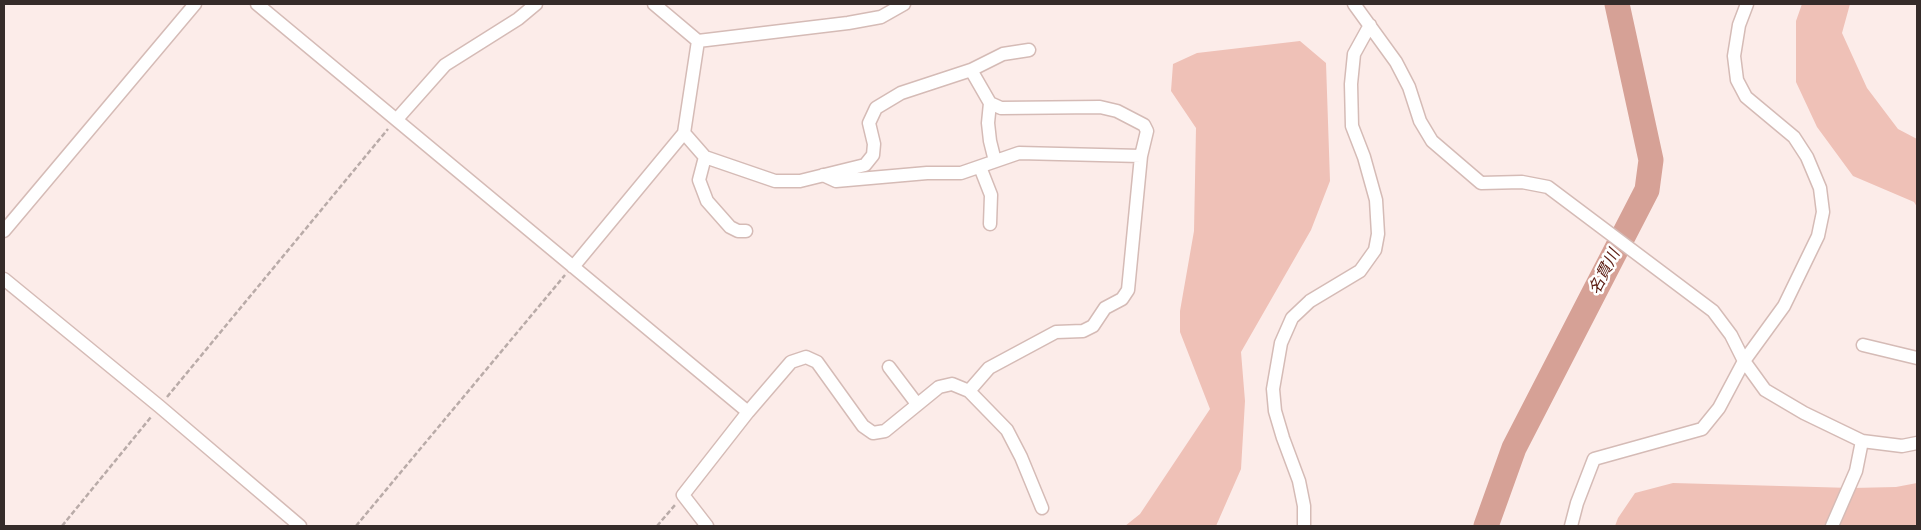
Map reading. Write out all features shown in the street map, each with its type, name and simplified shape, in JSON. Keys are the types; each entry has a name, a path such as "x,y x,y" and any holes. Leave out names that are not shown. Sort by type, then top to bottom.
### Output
{"street":[{"path":"4,231 195,4"},
{"path":"257,4 748,412"},
{"path":"397,119 446,65 518,19 536,4"},
{"path":"654,4 698,41 873,19 881,17 904,4"},
{"path":"1354,4 1396,62 1409,87 1420,121 1432,141 1481,183 1522,182 1548,187 1713,311 1731,335 1744,361 1765,390 1804,413 1862,440 1902,446 1917,444"},
{"path":"1571,526 1577,502 1594,459 1702,429 1719,408 1744,361 1784,306 1818,236 1823,212 1820,188 1807,156 1794,138 1746,97 1736,80 1734,56 1739,25 1747,4"},
{"path":"1304,526 1304,506 1299,481 1275,411 1273,389 1281,343 1292,318 1310,301 1360,271 1375,250 1378,234 1376,200 1364,157 1352,126 1351,84 1354,54 1370,25"},
{"path":"572,266 684,133 698,41"},
{"path":"684,133 705,157 775,181 800,181 865,165 873,155 874,144 869,123 876,108 901,93 972,70 1002,54 1028,50"},
{"path":"972,70 990,103 988,122 990,142 995,161"},
{"path":"969,391 989,368 1056,332 1083,331 1093,326 1105,308 1122,299 1128,290 1141,156 1147,131 1144,125 1100,107 1001,108 990,103"},
{"path":"823,175 836,181 927,173 961,173 1019,153 1141,156"},
{"path":"705,157 699,180 707,201 730,227 738,231 746,231"},
{"path":"980,167 990,195 990,224"},
{"path":"4,279 159,406 300,526"},
{"path":"1863,345 1917,358"},
{"path":"707,526 683,495 748,412 791,362 806,357 817,362 863,426 872,432 885,430 939,387 952,384 969,391 1007,430 1021,457 1042,508"},
{"path":"889,367 917,404"},
{"path":"1832,526 1856,471 1862,440"}],"path":[{"path":"62,526 397,119"},
{"path":"356,526 572,266"},
{"path":"657,526 683,495"}],"shaded area":[{"path":"1802,4 1850,4 1842,33 1867,88 1898,129 1917,139 1917,207 1914,202 1853,176 1817,127 1796,82 1796,21"},
{"path":"1300,41 1326,63 1330,181 1311,230 1241,352 1245,401 1241,469 1216,526 1125,526 1140,514 1210,409 1180,332 1180,311 1194,231 1196,128 1171,91 1173,64 1197,53"},
{"path":"1673,483 1852,488 1896,487 1917,483 1917,526 1615,526 1618,518 1635,493"}],"waterway":[{"name":"名貫川","path":"1486,526 1514,448 1647,190 1651,160 1617,4"}]}
